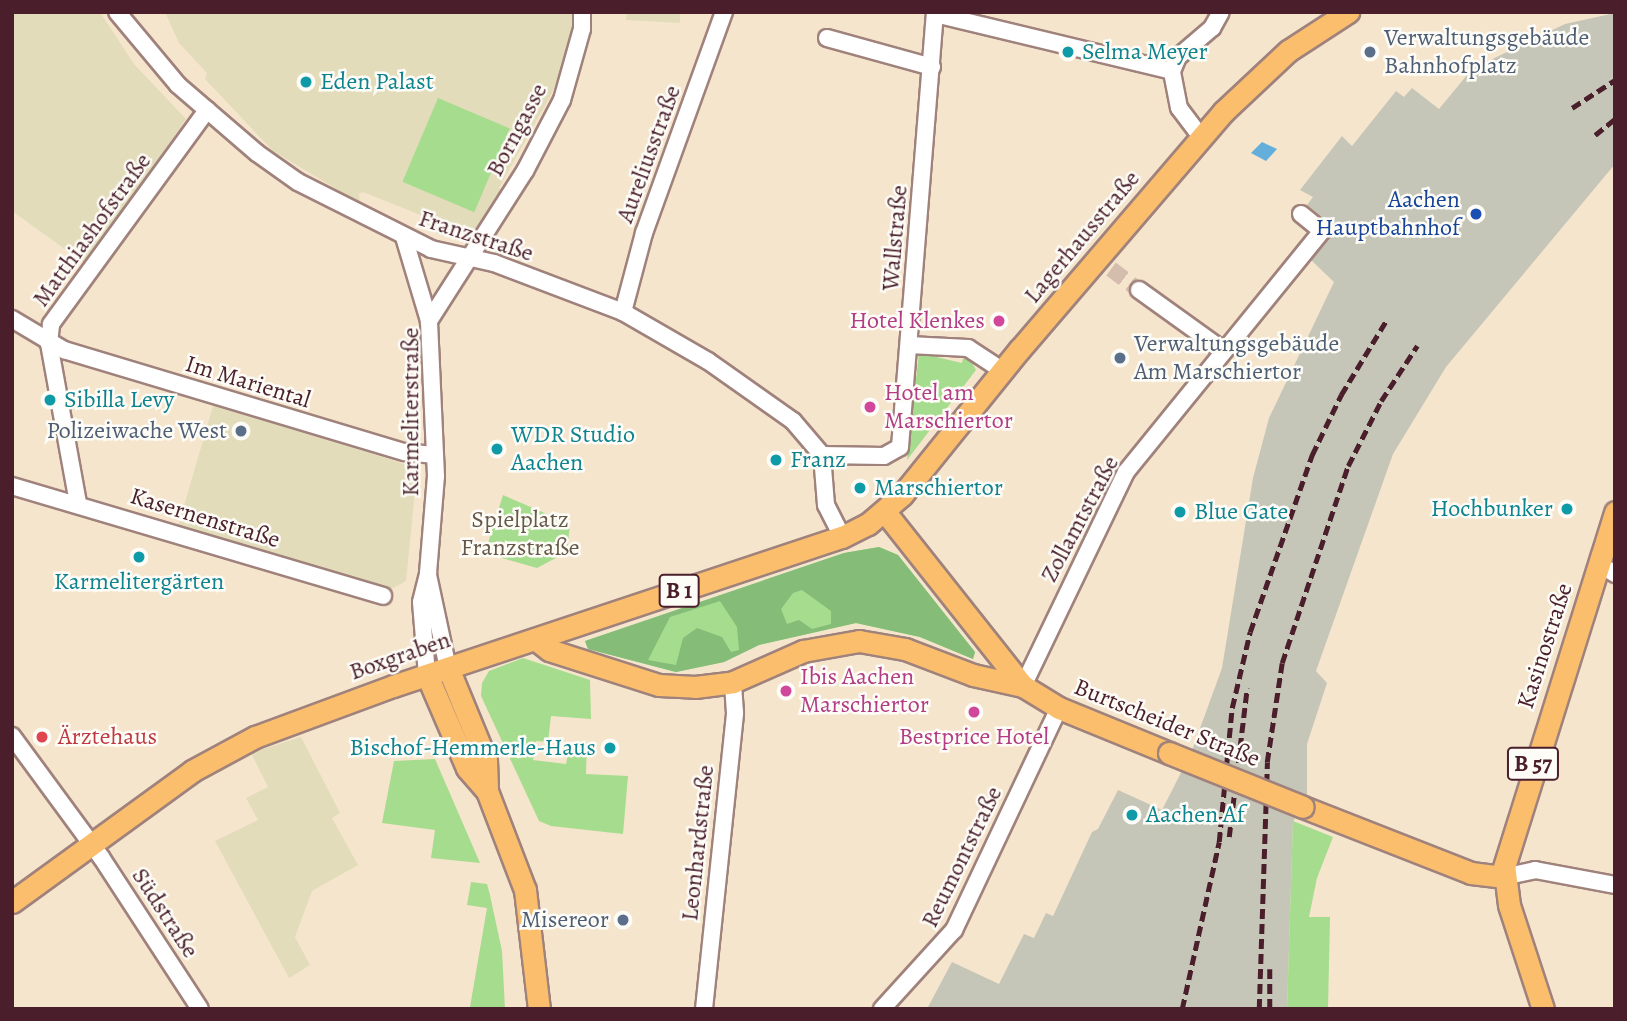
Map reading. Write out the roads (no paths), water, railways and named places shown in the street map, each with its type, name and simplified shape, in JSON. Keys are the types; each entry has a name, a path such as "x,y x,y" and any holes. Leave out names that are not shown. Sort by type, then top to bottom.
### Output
{"main road":[{"name":"B 1","path":"1201,137 1278,60 1348,12"},
{"name":"Lagerhausstraße","path":"842,537 885,512 1003,371 1105,264 1201,137"},
{"name":"Burtscheider Straße","path":"885,512 1023,686 1059,708 1471,873 1503,877"},
{"name":"Kasinostraße","path":"1503,877 1507,848 1607,569 1615,512"},
{"name":"Boxgraben","path":"12,902 90,844 225,752 315,713 842,537"},
{"path":"535,639 549,650 659,685 695,687 733,682 803,651 859,641 905,649 973,675 1023,686"},
{"path":"448,668 486,760 487,791"},
{"path":"426,675 467,768 487,791 526,890 539,1009"},
{"name":"B 57","path":"1503,877 1543,1009"}],"street":[{"name":"Franzstraße","path":"117,12 154,59 207,110 298,182 404,237 466,259 494,263 623,313 708,361 793,421 822,456"},
{"name":"Franzstraße","path":"129,12 134,32"},
{"name":"Borngasse","path":"466,259 525,171 562,100 582,29 582,12"},
{"name":"Aureliusstraße","path":"623,313 644,233 724,12"},
{"path":"1201,137 1179,108 1172,71 1178,57 1212,28 1221,12"},
{"path":"935,13 1172,71"},
{"name":"Wallstraße","path":"822,456 884,456 897,450 901,442 935,13"},
{"path":"827,38 932,67"},
{"name":"Matthiashofstraße","path":"50,344 51,324 207,110"},
{"name":"Zollamtstraße","path":"1023,686 1126,472 1222,349 1250,319 1322,230 1301,214"},
{"path":"404,237 429,321"},
{"name":"Karmeliterstraße","path":"426,675 420,631 428,573 435,456 429,321 466,259"},
{"path":"1139,290 1222,349"},
{"name":"Matthiashofstraße","path":"12,319 50,344"},
{"path":"50,344 78,503"},
{"name":"Im Mariental","path":"50,344 320,428 405,452 435,456"},
{"path":"909,345 968,348 1003,371"},
{"path":"822,456 826,505 842,537"},
{"name":"Kasernenstraße","path":"12,486 78,503 383,596"},
{"name":"Karmeliterstraße","path":"428,573 448,668"},
{"name":"Leonhardstraße","path":"704,1009 735,713 733,682"},
{"name":"Reumontstraße","path":"882,1009 954,930 1059,708"},
{"name":"Südstraße","path":"12,736 90,844 200,1009"},
{"path":"1503,877 1529,870 1615,885"}],"water":[{"path":"1262,142 1277,149 1266,161 1251,153"}],"tunnel":[{"path":"1111,269 1139,290"}],"railway":[{"path":"1572,108 1615,80"},
{"path":"1595,135 1615,119"},
{"path":"1182,1009 1219,842 1232,708 1250,632 1312,455 1341,395 1386,321"},
{"path":"1259,1009 1267,762 1282,663 1348,466 1381,401 1417,346"},
{"path":"1229,837 1247,688"},
{"path":"1270,969 1270,1009"}],"place":[{"name":"Selma Meyer","path":"1068,52"},
{"name":"Verwaltungsgebäude Bahnhofplatz","path":"1370,52"},
{"name":"Eden Palast","path":"306,82"},
{"name":"Aachen Hauptbahnhof","path":"1476,214"},
{"name":"Hotel Klenkes","path":"999,321"},
{"name":"Verwaltungsgebäude Am Marschiertor","path":"1120,358"},
{"name":"Sibilla Levy","path":"50,400"},
{"name":"Hotel am Marschiertor","path":"870,407"},
{"name":"Polizeiwache West","path":"241,431"},
{"name":"WDR Studio Aachen","path":"497,449"},
{"name":"Franz","path":"776,460"},
{"name":"Marschiertor","path":"860,488"},
{"name":"Hochbunker","path":"1567,509"},
{"name":"Blue Gate","path":"1180,512"},
{"name":"Karmelitergärten","path":"139,557"},
{"name":"Ibis Aachen Marschiertor","path":"786,691"},
{"name":"Bestprice Hotel","path":"974,712"},
{"name":"Ärztehaus","path":"42,737"},
{"name":"Bischof-Hemmerle-Haus","path":"610,748"},
{"name":"Aachen Af","path":"1132,815"},
{"name":"Misereor","path":"623,920"}],"park label":[{"name":"Spielplatz Franzstraße","path":"520,534"}]}
